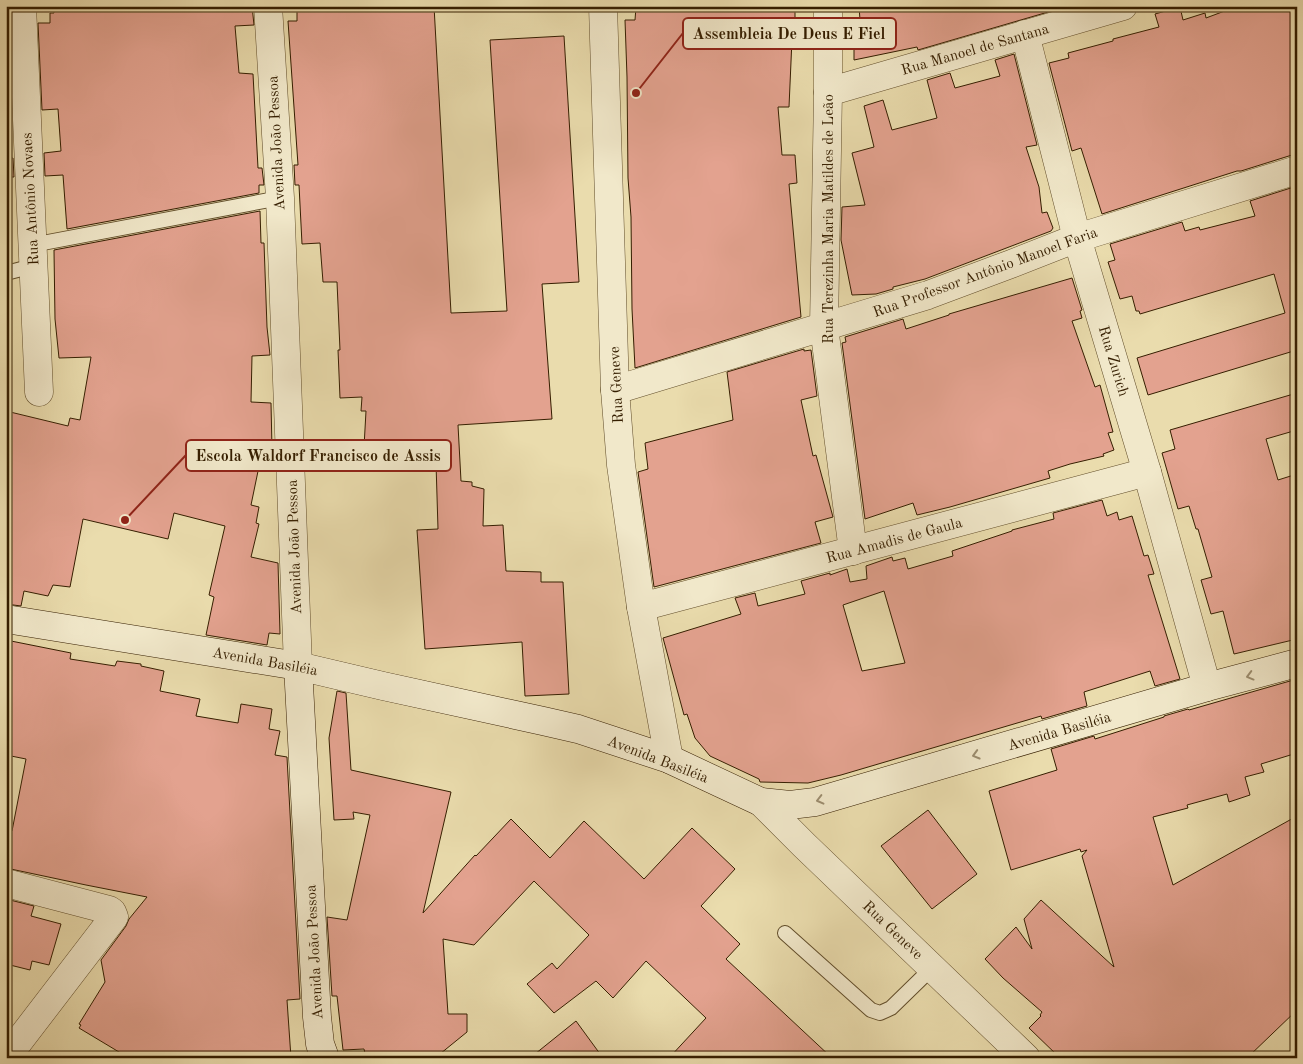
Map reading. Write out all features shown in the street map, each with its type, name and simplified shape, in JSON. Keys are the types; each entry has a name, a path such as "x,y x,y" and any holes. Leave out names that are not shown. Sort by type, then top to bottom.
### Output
{"street":[{"name":"Rua Antônio Novaes","path":"22,6 39,392"},
{"name":"Avenida João Pessoa","path":"268,6 280,198 298,666 317,1018 320,1044 325,1058"},
{"name":"Rua Geneve","path":"603,6 615,390 621,465 641,608 668,760"},
{"name":"Rua Terezinha Maria Matildes de Leão","path":"828,6 824,327 853,551"},
{"name":"Rua Manoel de Santana","path":"828,92 1123,6"},
{"name":"Rua Zurich","path":"1025,34 1077,238 1147,472 1207,687"},
{"name":"Rua Professor Antônio Manoel Faria","path":"615,390 928,295 1077,238 1297,170"},
{"name":"Rua Amadis de Gaula","path":"641,608 1147,472"},
{"name":"Avenida Basiléia","path":"6,619 298,666 578,729 668,760 761,802 790,805 815,802 1207,687 1297,663"},
{"name":"Rua Geneve","path":"761,802 1026,1058"},
{"path":"6,883 109,910 114,914 114,917 6,1058"}],"lane":[{"path":"6,273 33,256 280,198"},
{"path":"785,933 871,1010 880,1013 891,1008 932,968"}],"building":[{"path":"53,6 252,6 254,25 235,26 239,73 253,74 258,168 262,168 264,185 259,185 259,193 67,229 63,175 45,176 44,153 61,151 58,109 42,110 38,23 50,23 50,13 54,13"},
{"path":"297,6 434,6 451,313 507,311 490,40 564,36 579,282 542,284 552,419 458,425 461,481 472,482 472,486 484,489 483,526 503,525 506,571 541,572 541,582 563,582 569,694 525,696 522,642 425,649 417,530 438,529 436,463 416,462 417,450 364,447 366,411 361,411 362,397 340,398 337,282 323,282 320,243 302,244 299,185 295,185 294,165 298,165 288,21 297,21"},
{"path":"720,6 795,6 795,39 792,39 789,107 778,107 782,155 795,155 797,183 789,184 801,317 635,368 631,217 628,178 625,20 635,20 636,7 720,10"},
{"path":"859,6 1054,6 1055,10 918,50 917,47 854,60 854,19 860,20"},
{"path":"1238,6 1297,6 1297,155 1237,171 1102,214 1081,148 1072,151 1049,63 1069,58 1068,53 1159,27 1155,14 1180,7 1183,20 1205,13 1206,18"},
{"path":"6,25 11,112 6,113"},
{"path":"1014,54 1037,145 1026,147 1039,187 1042,213 1047,212 1053,228 1051,231 925,279 893,287 893,289 876,294 852,295 841,240 842,207 865,205 852,153 874,147 864,106 883,100 892,130 937,118 927,80 950,73 955,88 1000,76 995,60"},
{"path":"13,158 14,177 6,177 6,159"},
{"path":"1297,186 1297,350 1148,395 1137,358 1285,313 1274,274 1140,314 1139,311 1136,311 1132,296 1120,299 1108,262 1115,260 1110,244 1182,222 1185,231 1199,227 1200,230 1255,216 1250,201"},
{"path":"260,211 261,243 264,243 270,355 252,356 251,402 271,403 272,449 263,447 251,505 259,507 256,523 259,524 251,557 278,563 280,634 269,633 267,645 206,635 214,597 209,595 225,526 174,513 168,539 83,519 70,587 53,585 48,596 24,591 21,606 6,604 6,411 68,426 70,418 80,420 91,357 59,358 55,319 54,250"},
{"path":"1072,278 1082,310 1080,311 1082,318 1072,321 1095,387 1100,385 1113,432 1108,433 1114,450 1103,454 1104,456 1048,471 1050,478 950,507 917,515 913,503 865,519 842,343 846,342 845,337 903,319 906,329 949,314"},
{"path":"804,349 804,351 811,350 817,396 801,400 813,456 816,455 833,517 815,522 821,543 654,587 638,472 648,469 645,443 733,420 727,372"},
{"path":"1297,393 1297,430 1266,439 1278,480 1297,474 1297,639 1234,654 1223,611 1211,614 1201,580 1212,577 1198,529 1196,529 1189,506 1178,509 1162,453 1175,449 1170,430"},
{"path":"1102,500 1107,516 1117,512 1119,520 1132,516 1144,556 1148,555 1154,574 1148,575 1180,679 1155,686 1150,671 1084,692 1087,706 1042,719 1041,716 808,783 760,782 759,779 710,756 695,738 687,714 684,715 663,638 741,614 735,598 755,593 758,606 805,594 801,581 830,573 830,575 847,569 850,582 867,579 866,566 892,557 893,561 905,558 908,569 953,556 952,551 1012,530 1054,519 1053,513","holes":["884,591 905,663 862,671 843,605"]},
{"path":"6,640 71,653 70,659 115,666 117,661 141,664 141,666 164,671 160,691 200,699 196,716 238,723 241,704 272,709 269,729 280,731 275,755 287,757 300,999 287,1000 291,1058 129,1058 79,1028 81,1025 79,1024 105,982 101,960 129,919 147,897 6,868 6,830 12,831 26,759 6,755"},
{"path":"1297,679 1297,753 1261,764 1264,772 1245,777 1250,795 1229,802 1227,794 1187,805 1188,808 1153,817 1173,885 1297,816 1297,1010 1247,1058 1060,1058 1029,1028 1041,1016 1042,1012 1003,978 985,959 1016,927 1032,949 1024,919 1041,900 1114,967 1082,856 1087,850 1081,852 1080,849 1011,870 989,791 1057,770 1051,749 1094,736 1095,739 1164,716"},
{"path":"337,691 346,693 351,770 451,792 423,913 475,855 511,819 550,858 584,821 644,879 692,828 735,869 701,906 740,944 726,959 832,1058 669,1058 706,1018 646,961 613,998 596,981 554,1013 527,984 552,963 557,969 589,935 534,881 474,945 443,939 448,1014 467,1014 467,1032 435,1058 366,1058 364,1049 343,1050 337,996 332,996 327,917 347,920 370,815 353,812 354,819 334,820 329,738"},
{"path":"928,810 977,874 932,909 881,846"},
{"path":"6,899 34,906 31,916 61,924 49,965 32,961 30,970 6,964"},
{"path":"576,1021 603,1058 530,1058"}],"place":[{"name":"Assembleia De Deus E Fiel","path":"636,93"},
{"name":"Escola Waldorf Francisco de Assis","path":"125,520"}]}
